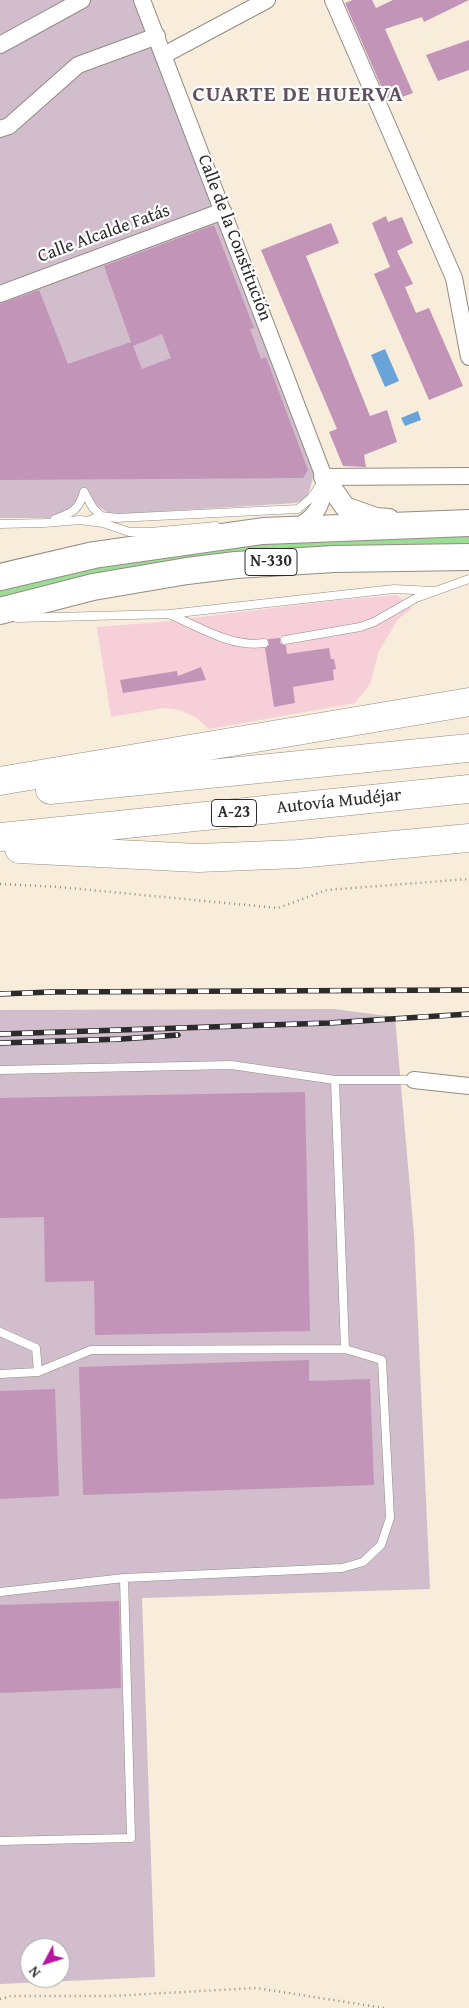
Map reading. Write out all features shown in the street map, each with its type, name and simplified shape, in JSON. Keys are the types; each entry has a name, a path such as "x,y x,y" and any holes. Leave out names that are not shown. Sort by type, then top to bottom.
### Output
{"highway":[{"name":"N-330","path":"0,577 94,555 263,531 469,523"},
{"name":"N-330","path":"0,611 101,586 236,565 334,559 463,559"},
{"path":"0,781 469,702"},
{"name":"A-23","path":"0,795 469,748"},
{"name":"Autovía Mudéjar","path":"0,837 469,789"},
{"path":"0,848 198,858 298,854 469,838"}],"street":[{"path":"0,45 82,0"},
{"name":"Calle de la Constitución","path":"142,0 324,477 345,507 376,518 436,524"},
{"path":"164,55 267,0"},
{"path":"332,0 454,278 469,357"},
{"path":"0,129 9,126 78,65 156,36"},
{"name":"Calle Alcalde Fatás","path":"0,294 223,211"},
{"path":"324,477 469,476"},
{"name":"Calle de la Constitución","path":"291,530 304,524 320,506 324,494 324,477"},
{"path":"414,1080 469,1086"}],"lane":[{"path":"87,520 101,516 116,518 298,509 311,498 324,477"},
{"path":"44,523 73,513 82,501 84,492 93,508 101,516"},
{"path":"0,524 87,520 103,523 129,532 150,532 210,525 263,531"},
{"path":"285,640 360,627 374,622 416,598 469,579"},
{"path":"0,618 169,614 394,589 433,591"},
{"path":"169,614 212,634 252,645 264,643"},
{"path":"0,1070 231,1064 334,1080 414,1080"},
{"path":"334,1080 345,1349"},
{"path":"0,1332 36,1348 38,1372"},
{"path":"0,1374 38,1372 91,1350 345,1349 382,1360 390,1518 382,1545 364,1562 342,1568 124,1578 0,1592"},
{"path":"0,1841 131,1838 124,1578"}],"path":[{"path":"0,884 59,887 278,908 327,890 469,879"},
{"path":"0,1999 11,1996 111,1996 256,1988 384,2008"}],"shaded area":[{"path":"0,0 142,0 314,469 308,495 304,499 296,503 119,514 108,513 95,504 75,503 69,510 52,518 0,518"},
{"path":"397,595 412,608 398,619 379,651 370,684 355,703 209,729 197,718 180,710 163,708 111,717 97,627 160,622 330,601"},
{"path":"334,1009 395,1017 414,1235 430,1589 142,1598 155,1977 70,1981 70,1938 20,1938 20,1983 0,1984 0,1010"}],"green space":[{"path":"378,531 469,532 469,547 0,600 0,585 151,554"}],"water":[{"path":"385,349 399,381 385,387 371,355"},
{"path":"418,411 421,420 405,426 401,418"}],"building":[{"path":"353,0 372,0 376,8 393,0 469,0 424,22 422,17 385,29 413,93 388,102 345,3"},
{"path":"469,40 469,70 438,81 426,55"},
{"path":"386,216 388,222 402,217 413,243 397,251 413,284 405,287 416,313 429,308 463,386 429,400 374,274 390,267 372,223"},
{"path":"331,223 339,243 306,256 370,416 387,410 397,442 364,455 366,467 343,466 329,432 337,429 261,250"},
{"path":"214,225 254,328 250,329 261,359 266,357 308,470 303,478 0,480 0,304 39,290 68,364 131,342 104,266","holes":["162,334 171,358 142,369 133,346"]},
{"path":"280,638 280,643 286,646 287,654 329,648 331,659 334,659 336,669 333,670 334,680 293,687 295,703 274,707 265,648 269,645 268,639"},
{"path":"201,667 206,680 123,693 120,680 177,671 178,676"},
{"path":"305,1092 310,1331 95,1335 94,1281 45,1282 44,1217 0,1218 0,1098"},
{"path":"309,1360 309,1381 370,1379 374,1485 83,1495 79,1367"},
{"path":"55,1389 59,1496 0,1499 0,1391"},
{"path":"119,1601 121,1688 0,1693 0,1605"}],"railway":[{"path":"0,994 51,992 469,990"},
{"path":"0,1034 329,1023 469,1014"},
{"path":"0,1043 178,1035"}],"district":[{"name":"CUARTE DE HUERVA","path":"298,95"}]}
